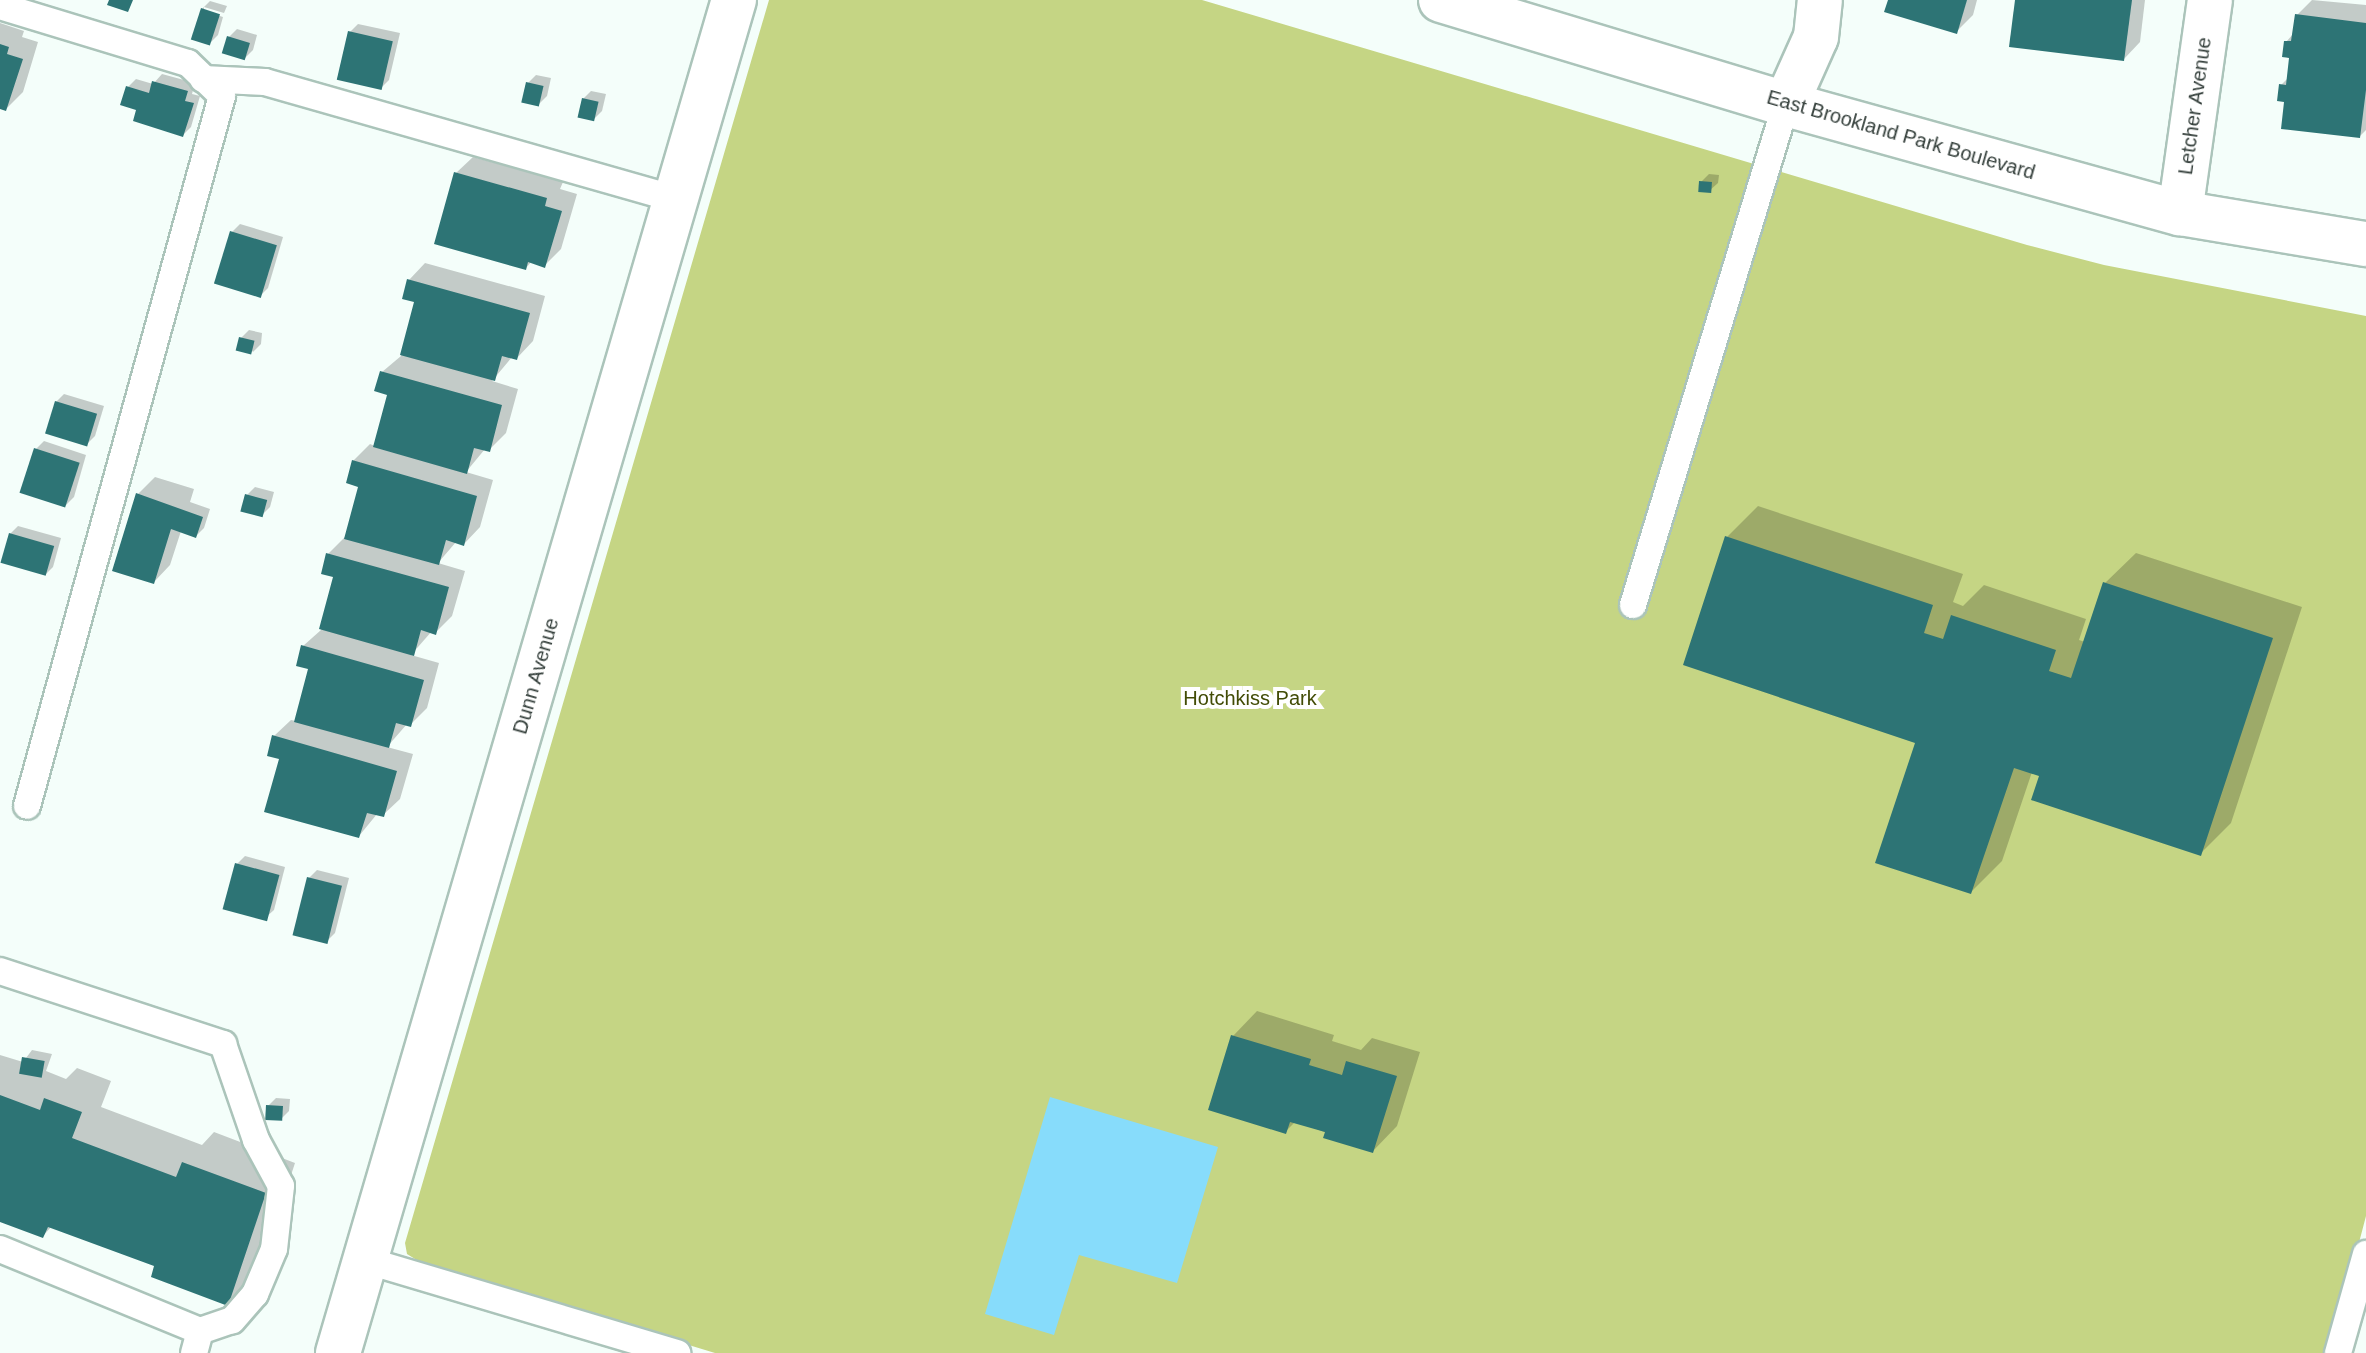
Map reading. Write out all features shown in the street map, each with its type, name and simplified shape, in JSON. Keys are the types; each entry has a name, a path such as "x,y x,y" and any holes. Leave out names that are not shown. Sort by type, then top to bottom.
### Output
{"street":[{"name":"Dunn Avenue","path":"338,1353 734,0"},
{"name":"East Brookland Park Boulevard","path":"1441,0 1786,104 2180,213 2366,244"},
{"path":"1786,104 1816,37 1820,0"},
{"name":"Letcher Avenue","path":"2180,213 2210,0"}],"lane":[{"path":"0,6 188,63 222,96 213,138 27,806"},
{"path":"203,79 265,82 676,199"},
{"path":"1633,605 1786,104"},
{"path":"0,971 223,1044 256,1140 281,1186 274,1249 255,1294 232,1320 197,1342 0,1249"},
{"path":"2338,1353 2366,1254"},
{"path":"365,1260 677,1353"}],"green space":[{"name":"Hotchkiss Park","path":"769,0 1202,0 2027,245 2104,265 2366,316 2366,1216 2330,1353 715,1353 423,1264 407,1254 405,1243"}],"water":[{"path":"1050,1097 1218,1147 1177,1283 1079,1255 1054,1335 985,1314"}],"building":[{"path":"109,0 133,0 128,12 107,5"},
{"path":"1888,0 1967,0 1957,34 1884,12"},
{"path":"2015,0 2132,0 2124,61 2009,47"},
{"path":"201,8 220,14 210,46 191,39"},
{"path":"2295,14 2366,23 2366,90 2360,138 2281,129 2284,102 2277,101 2279,84 2286,85 2289,58 2282,57 2284,41 2291,41"},
{"path":"348,31 393,41 382,90 337,80"},
{"path":"227,36 250,43 245,60 222,53"},
{"path":"0,44 9,47 7,54 23,59 6,111 0,109"},
{"path":"152,81 188,91 185,101 194,103 183,137 133,121 136,110 120,105 126,86 149,93"},
{"path":"526,82 544,86 539,107 521,102"},
{"path":"582,98 599,102 594,121 578,117"},
{"path":"454,172 547,198 545,206 562,211 545,268 528,262 526,270 434,244"},
{"path":"1699,181 1712,182 1711,193 1698,192"},
{"path":"230,231 277,245 261,298 214,284"},
{"path":"407,279 530,313 517,360 502,356 495,381 400,355 414,302 402,299"},
{"path":"239,337 255,341 251,354 236,351"},
{"path":"380,371 502,405 490,452 474,448 467,474 373,447 387,395 374,391"},
{"path":"55,401 97,414 87,446 45,434"},
{"path":"34,448 80,463 65,508 19,493"},
{"path":"352,460 477,496 464,546 446,540 439,565 344,539 358,487 346,483"},
{"path":"136,493 203,517 196,538 171,529 154,584 112,571"},
{"path":"245,494 267,500 263,517 240,511"},
{"path":"9,533 54,546 46,576 0,563"},
{"path":"1725,536 1933,605 1924,633 1943,639 1951,615 2056,650 2049,671 2071,678 2103,582 2273,638 2201,856 2031,800 2039,776 2014,768 1971,894 1875,863 1915,743 1683,665"},
{"path":"326,553 449,587 436,635 421,630 414,656 319,629 333,577 321,574"},
{"path":"301,645 424,680 411,727 396,723 389,748 294,722 308,669 296,666"},
{"path":"272,735 397,771 384,817 367,813 359,838 264,812 279,759 267,756"},
{"path":"235,863 279,875 267,921 223,909"},
{"path":"307,877 342,886 327,944 292,935"},
{"path":"1231,1035 1311,1059 1309,1065 1342,1075 1346,1061 1397,1076 1373,1153 1323,1138 1325,1132 1290,1122 1286,1134 1208,1110"},
{"path":"22,1057 45,1061 42,1078 19,1074"},
{"path":"0,1095 40,1110 44,1098 82,1112 72,1138 176,1177 182,1162 266,1193 228,1306 151,1277 154,1266 48,1227 43,1238 0,1222"},
{"path":"266,1105 283,1106 282,1121 265,1120"}]}
